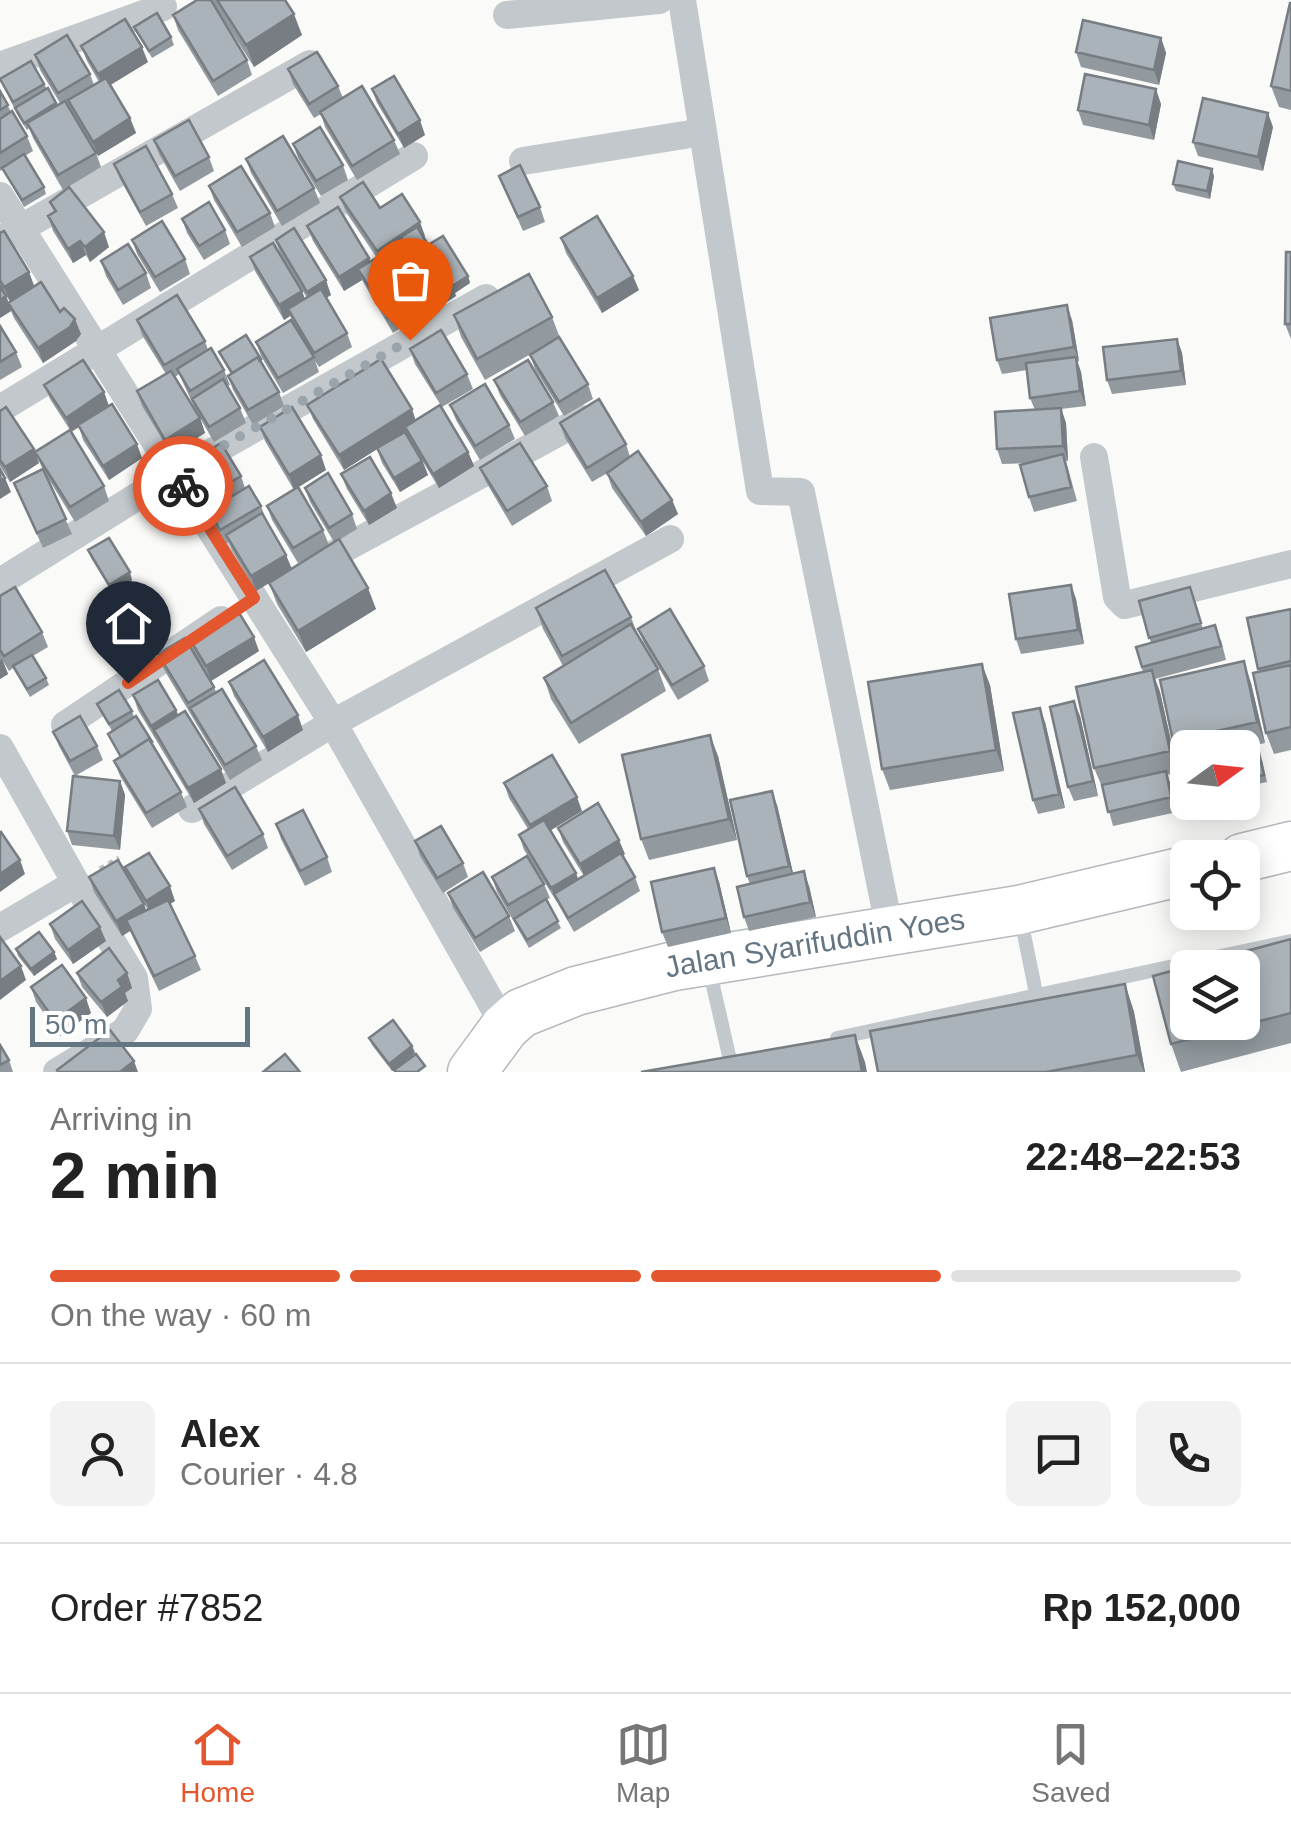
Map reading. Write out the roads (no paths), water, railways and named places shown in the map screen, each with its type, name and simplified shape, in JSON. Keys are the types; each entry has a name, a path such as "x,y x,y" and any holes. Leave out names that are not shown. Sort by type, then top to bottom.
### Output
{"highway":[{"path":"1260,854 1291,846"},
{"name":"Jalan Syarifuddin Yoes","path":"472,1072 521,1013 576,991 707,960 1019,910 1170,874"}],"street":[{"path":"507,14 659,0"},
{"path":"682,0 760,491 801,492 890,930"},
{"path":"0,66 163,7"},
{"path":"10,235 310,64"},
{"path":"524,160 703,132"},
{"path":"0,409 414,156"},
{"path":"0,196 10,235 95,348 175,473 271,589 333,724 506,1027"},
{"path":"0,582 175,473 511,284"},
{"path":"65,725 271,589 583,419"},
{"path":"1094,457 1118,597 1124,604 1291,564"},
{"path":"192,808 333,724 670,539"},
{"path":"1,754 134,978 138,1009 125,1032 57,1072"},
{"path":"0,928 76,884"}],"lane":[{"path":"1019,910 1037,998"},
{"path":"826,1040 1291,941"},
{"path":"707,960 723,1062 749,1056"}]}
